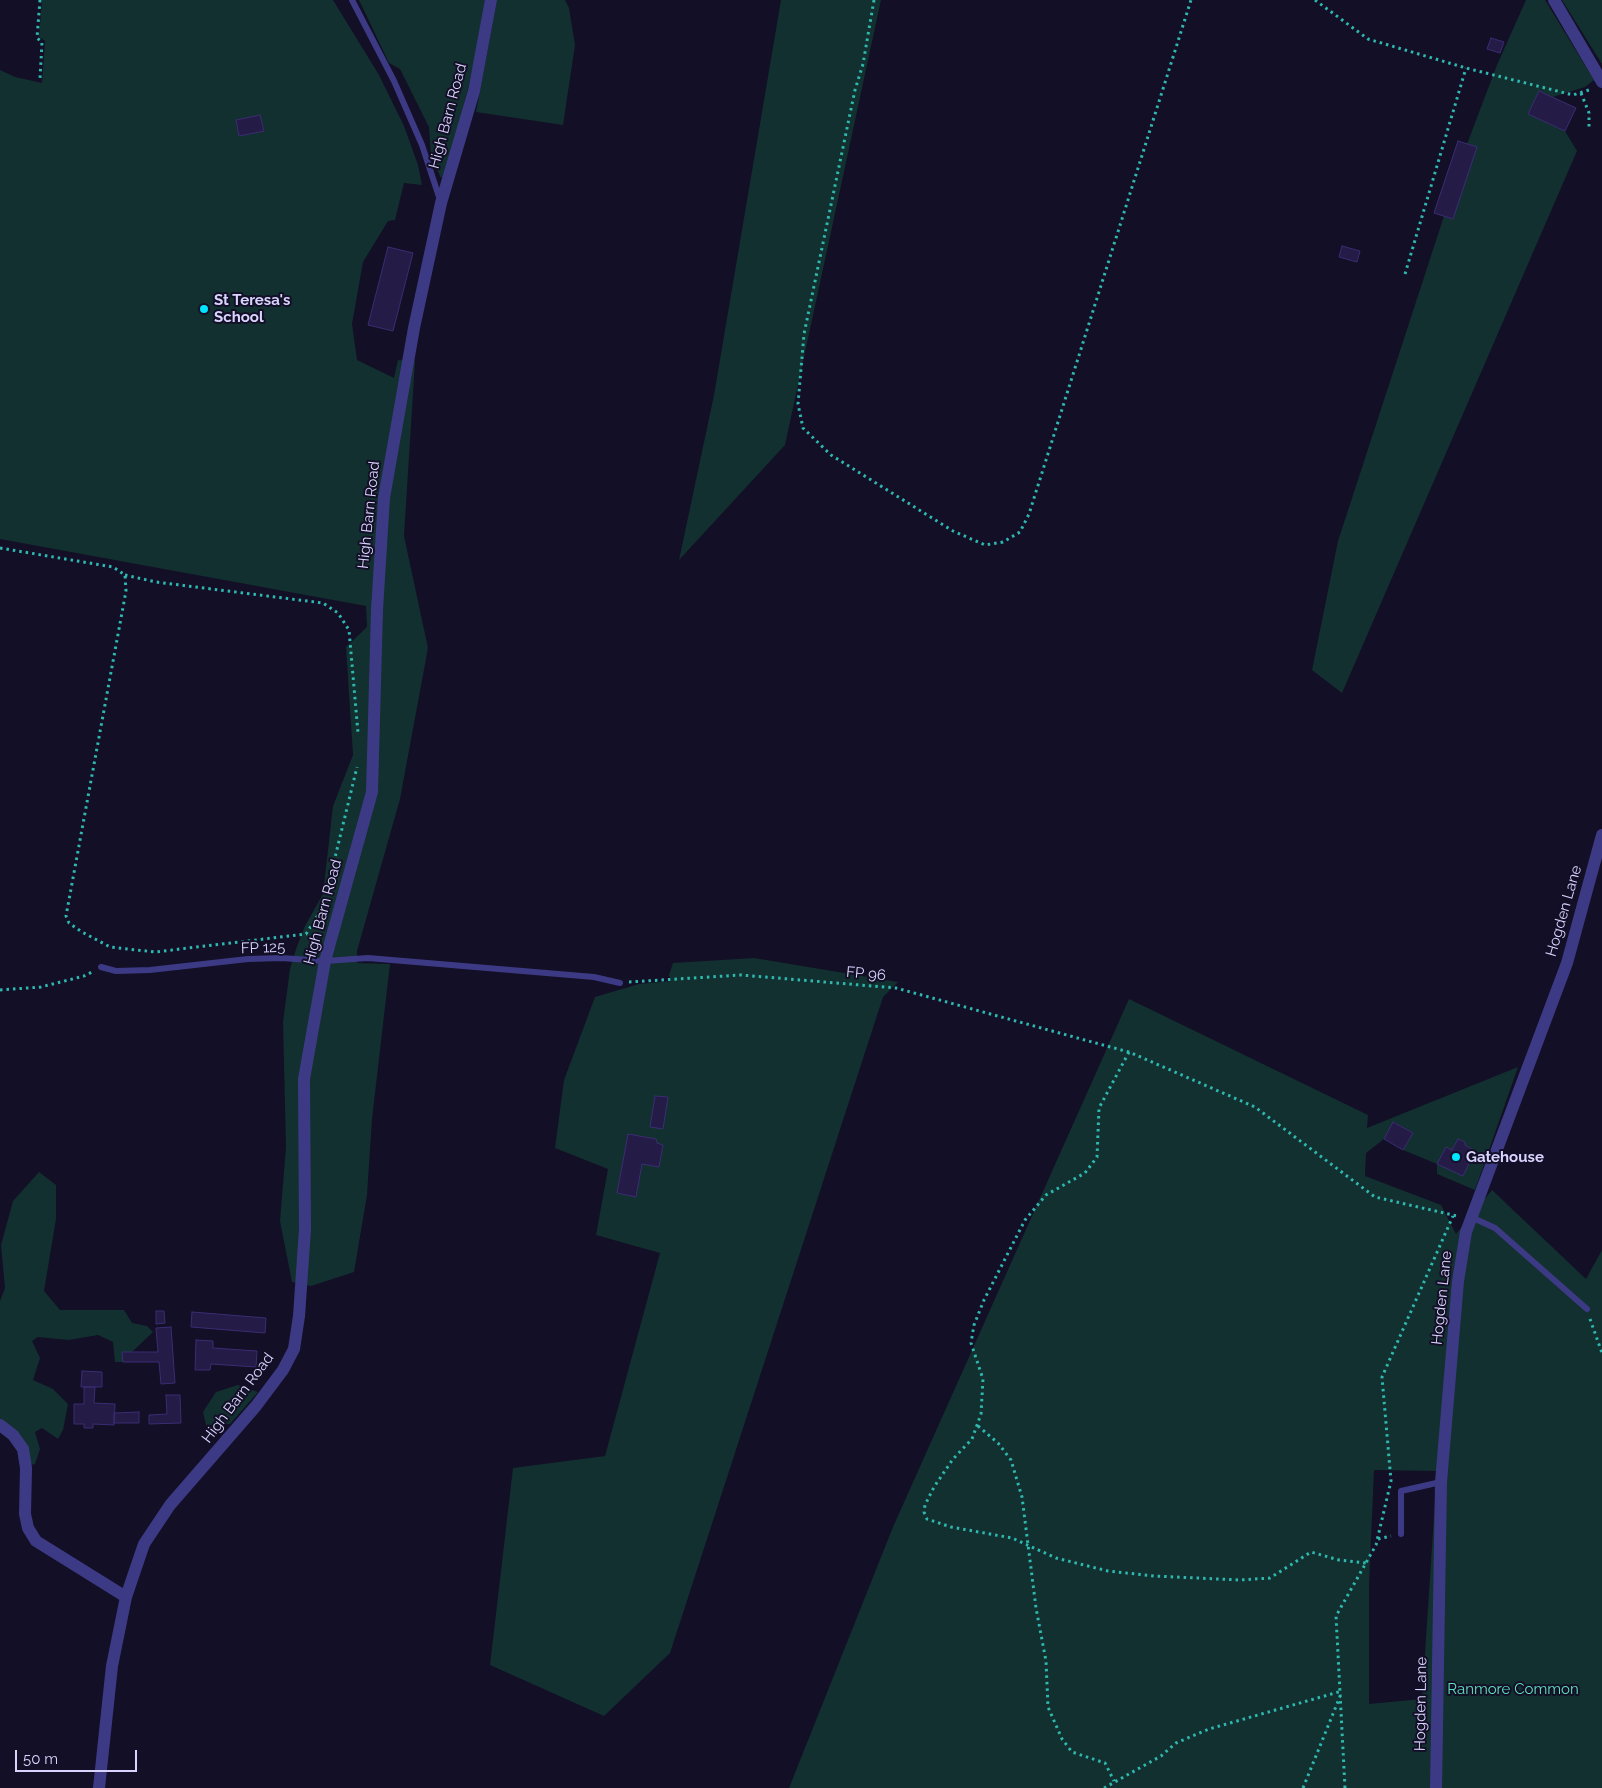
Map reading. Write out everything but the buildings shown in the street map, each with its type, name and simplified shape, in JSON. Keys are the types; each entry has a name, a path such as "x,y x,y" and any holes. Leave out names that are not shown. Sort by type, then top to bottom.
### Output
{"street":[{"name":"High Barn Road","path":"99,1788 112,1666 126,1597 144,1544 170,1505 256,1406 283,1370 294,1349 299,1316 305,1228 304,1079 325,961 372,792 377,610 384,498 414,328 441,203 474,91 492,0"},
{"path":"1554,0 1598,85"},
{"name":"Hogden Lane","path":"1436,1788 1441,1482 1458,1281 1466,1232 1567,963 1602,835"},
{"path":"0,1425 13,1435 23,1449 26,1468 25,1514 28,1528 36,1541 126,1597"}],"lane":[{"path":"352,0 394,81 422,145 441,203"},
{"name":"FP 125","path":"101,966 116,971 150,970 248,959 281,958 325,961 368,958 594,977 620,982"},
{"path":"1471,1218 1495,1228 1587,1309"},
{"path":"1401,1534 1401,1491 1441,1482"}],"path":[{"path":"40,0 37,38 42,42 40,80"},
{"path":"874,0 863,64 855,90 804,334 798,404 803,428 831,455 953,531 985,545 1003,542 1020,532 1029,514 1191,0"},
{"path":"1315,0 1368,39 1466,68 1573,95 1598,85"},
{"path":"1405,274 1466,68"},
{"path":"1581,93 1589,113 1589,129"},
{"path":"0,548 113,567 125,576 156,582 323,603 338,613 349,630 358,736"},
{"path":"125,576 126,591 66,916 69,923 110,947 155,952 306,934 323,907 358,764"},
{"path":"0,990 41,987 84,976 101,966"},
{"name":"FP 96","path":"620,982 741,975 896,988 1104,1045 1129,1052 1255,1107 1375,1196 1453,1216 1471,1218"},
{"path":"1129,1052 1099,1108 1097,1157 1085,1173 1046,1195 1025,1220 984,1300 974,1325 971,1343 983,1379 983,1402 972,1439 953,1459 934,1487 924,1512 927,1519 933,1523 1012,1538 1056,1558 1108,1571 1179,1578 1240,1580 1270,1578 1311,1552 1339,1560 1366,1563"},
{"path":"1345,1788 1342,1691 1336,1616 1376,1545 1391,1481 1382,1377 1453,1216"},
{"path":"1587,1309 1594,1336 1602,1353"},
{"path":"977,1425 998,1444 1011,1460 1022,1497 1036,1608 1046,1661 1048,1707 1062,1739 1072,1752 1105,1763 1114,1781"},
{"path":"1104,1788 1161,1756 1176,1744 1209,1729 1342,1691"},
{"path":"1303,1788 1342,1691"}],"green space":[{"name":"St Teresa's School","path":"42,0 333,0 379,75 404,126 418,165 422,185 404,183 395,220 388,221 363,262 352,324 357,360 394,378 398,360 415,361 404,536 428,648 400,799 357,951 357,963 390,964 372,1119 367,1195 354,1272 311,1286 292,1282 280,1221 286,1147 283,1022 290,969 305,926 323,894 333,806 353,755 346,647 367,627 366,606 0,539 0,70 15,77 42,83 45,41 39,37"},
{"path":"359,0 487,0 468,89 445,176 441,178 431,157 429,127 400,69 389,63"},
{"path":"497,0 565,0 569,8 575,45 563,125 476,112"},
{"path":"781,0 881,0 785,445 679,560 714,395"},
{"path":"1526,0 1545,0 1594,80 1585,87 1553,97 1539,91 1528,114 1565,131 1577,151 1342,693 1312,670 1338,541 1444,216 1453,219 1477,147 1467,144 1497,65"},
{"path":"1562,0 1602,0 1602,64"},
{"path":"754,958 898,982 883,997 670,1653 604,1716 490,1665 513,1468 605,1456 660,1253 596,1235 608,1169 555,1148 564,1080 595,997 639,984 671,981 669,975 673,963"},
{"name":"Ranmore Common","path":"1129,999 1368,1115 1367,1128 1518,1067 1475,1190 1437,1174 1437,1164 1403,1150 1413,1133 1394,1122 1384,1139 1366,1153 1365,1176 1441,1205 1456,1234 1492,1190 1586,1279 1602,1250 1602,1788 789,1788 893,1527","holes":["1374,1470 1437,1471 1422,1699 1369,1704 1369,1585"]},
{"path":"39,1172 56,1185 56,1219 44,1291 60,1310 124,1310 132,1323 147,1326 153,1332 132,1352 123,1352 123,1362 115,1362 113,1342 98,1335 69,1340 38,1337 32,1341 40,1358 33,1380 53,1389 68,1404 63,1430 58,1439 42,1428 35,1432 40,1449 35,1464 30,1465 0,1420 0,1301 5,1288 1,1245 13,1201"},
{"path":"238,1385 258,1392 230,1424 206,1425 203,1412 216,1392"}],"place":[{"name":"St Teresa's School","path":"204,309"},
{"name":"Gatehouse","path":"1456,1157"}]}
